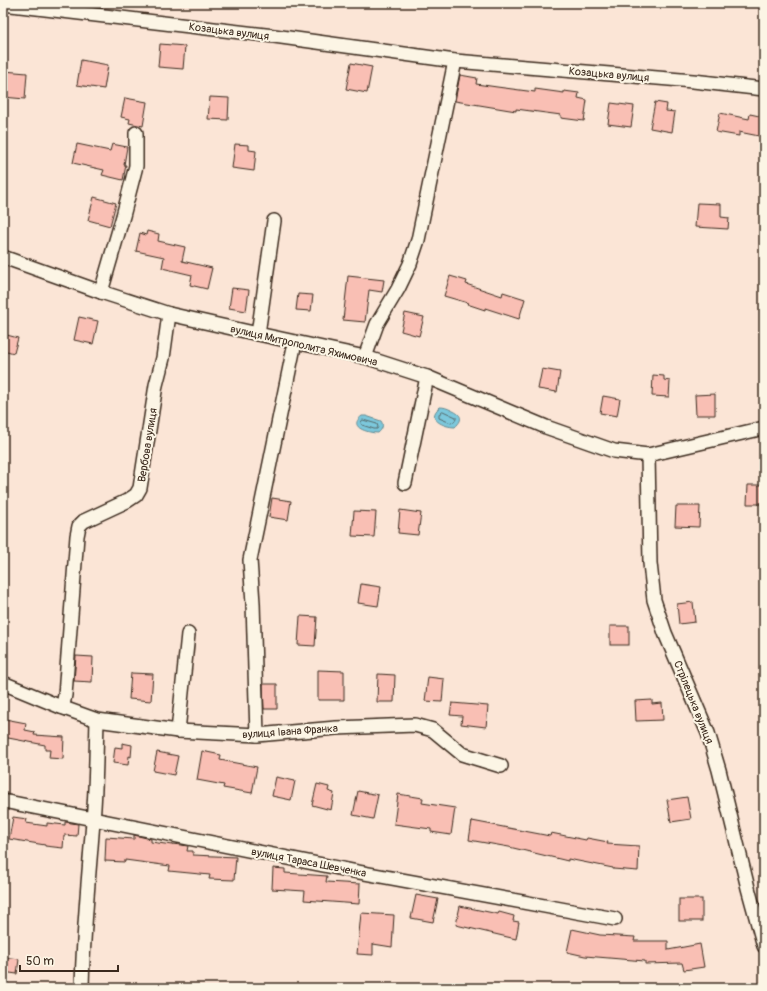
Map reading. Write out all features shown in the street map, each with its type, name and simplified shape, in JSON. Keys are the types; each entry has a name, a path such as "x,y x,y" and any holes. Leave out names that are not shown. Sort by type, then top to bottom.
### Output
{"street":[{"name":"Козацька вулиця","path":"3,4 274,36 455,61 693,81 764,90"},
{"path":"365,357 377,324 398,289 410,264 418,240 455,61"},
{"path":"101,292 124,216 136,166 136,133"},
{"path":"258,334 274,221"},
{"name":"вулиця Митрополита Яхимовича","path":"3,257 101,292 169,314 365,357 427,377 546,427 614,451 648,456 764,428"},
{"name":"Вербова вулиця","path":"61,707 63,705 65,695 79,526 84,521 127,502 136,495 140,488 156,385 163,358 169,314"},
{"path":"257,735 253,603 250,560 295,342"},
{"path":"405,483 427,377"},
{"name":"Стрілецька вулиця","path":"648,456 650,563 654,600 665,633 708,733 720,770 748,888 764,946"},
{"path":"178,731 188,634"},
{"name":"вулиця Івана Франка","path":"3,683 97,720 178,731 257,735 336,728 415,725 433,730 462,754 502,766"},
{"path":"82,988 87,899 94,819 97,720"},
{"name":"вулиця Тараса Шевченка","path":"3,801 353,871 616,919"}],"water":[{"path":"440,407 444,407 459,415 461,419 455,427 441,424 435,419 434,415"},
{"path":"362,416 381,421 381,430 378,433 374,433 361,429 357,423"}],"building":[{"path":"160,44 185,46 183,69 158,67"},
{"path":"81,60 108,65 104,89 77,85"},
{"path":"351,63 372,67 367,93 346,89"},
{"path":"4,71 27,73 25,99 3,97"},
{"path":"460,75 477,78 476,84 535,92 535,89 564,93 564,91 579,93 578,98 587,100 584,121 561,118 561,115 516,109 516,111 455,101"},
{"path":"210,97 229,98 228,120 208,119"},
{"path":"125,98 147,102 143,126 129,123 130,119 121,117"},
{"path":"655,102 667,104 666,111 675,112 672,132 650,128"},
{"path":"611,103 634,106 631,127 608,124"},
{"path":"720,113 749,119 750,114 764,117 764,137 739,132 739,136 716,132"},
{"path":"77,144 110,151 112,144 127,147 123,180 102,175 104,170 73,163"},
{"path":"235,144 249,145 249,150 256,151 254,171 232,168"},
{"path":"94,197 116,203 110,226 88,220"},
{"path":"697,203 721,204 721,217 729,218 728,229 695,227"},
{"path":"147,231 159,234 158,241 185,247 182,261 212,268 207,289 190,285 192,275 162,268 164,257 136,251 140,233 146,235"},
{"path":"348,276 384,280 382,292 369,290 365,322 343,320"},
{"path":"450,276 467,281 466,284 502,296 503,292 525,299 519,319 485,308 485,310 444,296"},
{"path":"232,288 249,290 246,311 229,308"},
{"path":"298,294 313,295 311,311 296,310"},
{"path":"405,313 424,317 419,336 401,331"},
{"path":"79,317 98,321 93,344 74,340"},
{"path":"3,334 18,338 14,353 3,350"},
{"path":"542,369 560,372 557,392 538,389"},
{"path":"653,375 664,376 664,380 670,381 669,397 652,396"},
{"path":"715,394 715,415 696,415 695,395"},
{"path":"603,396 620,399 617,416 600,413"},
{"path":"748,485 764,485 764,504 747,504"},
{"path":"272,498 291,501 288,520 269,517"},
{"path":"676,506 700,506 699,527 675,526"},
{"path":"400,510 421,513 418,535 398,533"},
{"path":"354,511 376,512 374,537 352,536"},
{"path":"361,584 381,587 378,606 358,603"},
{"path":"693,602 695,622 679,624 677,604"},
{"path":"300,616 317,617 315,646 298,645"},
{"path":"610,626 629,626 629,645 610,645"},
{"path":"76,656 93,657 92,682 74,681"},
{"path":"318,670 344,671 344,700 318,700"},
{"path":"131,673 153,674 151,701 129,699"},
{"path":"378,674 395,675 394,702 377,702"},
{"path":"428,677 444,679 442,702 425,701"},
{"path":"263,684 277,684 277,709 264,709"},
{"path":"652,700 652,704 662,703 663,720 636,721 635,701"},
{"path":"452,703 488,706 486,727 461,724 462,716 450,715"},
{"path":"5,719 26,723 25,730 35,732 34,735 64,737 63,759 49,758 50,750 45,750 45,745 3,737"},
{"path":"122,743 132,745 131,757 129,756 128,765 113,763 115,747 122,748"},
{"path":"202,751 221,755 220,760 257,767 252,793 223,788 224,785 197,780"},
{"path":"157,752 178,756 174,775 153,771"},
{"path":"276,777 295,781 291,800 272,796"},
{"path":"317,784 329,787 328,791 334,793 331,810 312,805"},
{"path":"358,791 378,795 373,819 353,815"},
{"path":"398,794 423,798 422,803 455,808 451,835 431,832 431,829 394,824"},
{"path":"687,797 691,819 671,822 667,800"},
{"path":"13,817 27,819 26,823 47,826 47,823 65,825 65,822 78,824 77,836 64,835 63,848 9,839"},
{"path":"472,821 550,836 551,833 586,840 587,838 608,842 607,844 639,846 638,871 613,869 568,859 568,861 509,847 469,840"},
{"path":"134,835 151,839 151,842 188,846 187,851 193,851 193,855 236,857 234,880 209,879 210,875 169,871 170,866 125,860 125,862 105,861 106,837 134,839"},
{"path":"273,868 285,869 285,873 327,876 326,882 360,884 359,904 304,900 305,891 272,889"},
{"path":"416,895 438,899 433,922 411,918"},
{"path":"679,899 702,899 702,921 679,921"},
{"path":"460,906 498,914 499,912 514,916 513,921 519,922 516,939 456,925"},
{"path":"361,913 394,915 392,947 373,944 373,955 357,954"},
{"path":"572,929 600,935 635,937 634,941 668,941 668,950 700,944 704,967 684,970 682,963 645,964 645,961 585,956 567,952"},
{"path":"3,957 19,959 17,974 3,972"}]}
